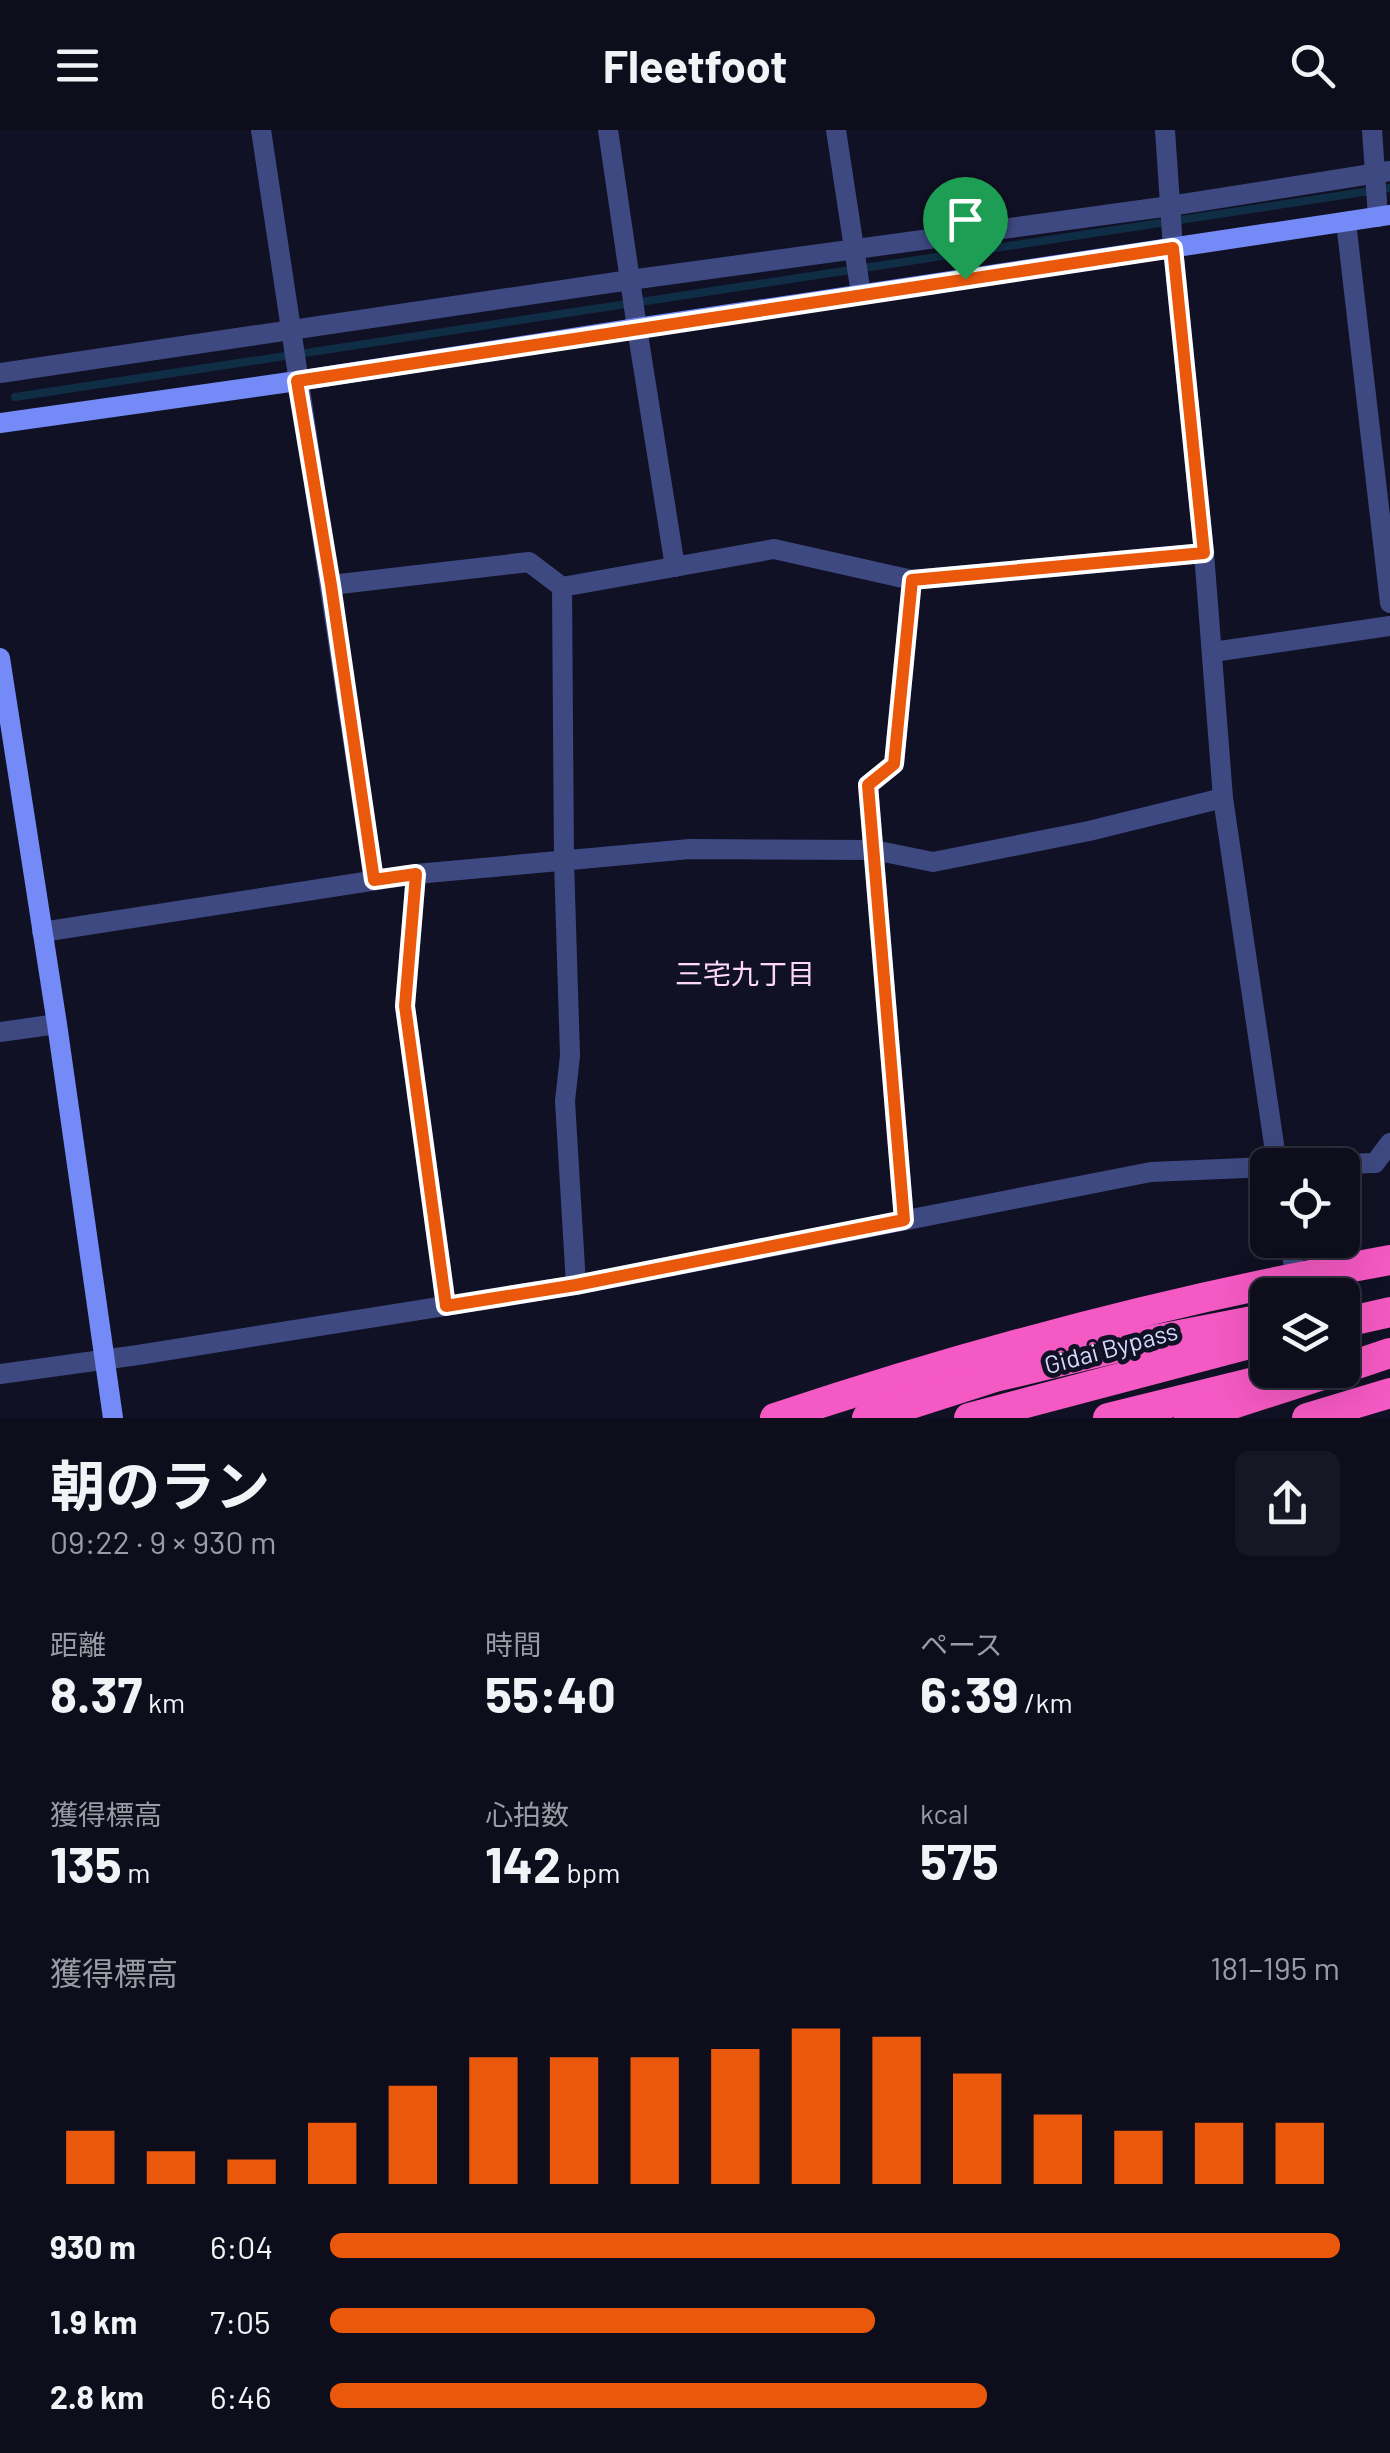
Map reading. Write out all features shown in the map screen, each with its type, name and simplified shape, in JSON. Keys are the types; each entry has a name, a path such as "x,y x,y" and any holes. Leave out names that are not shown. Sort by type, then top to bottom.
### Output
{"highway":[{"path":"1313,1278 1390,1260"},
{"path":"775,1418 956,1361 1196,1298 1250,1289"},
{"path":"1360,1302 1390,1297"},
{"path":"1360,1319 1390,1312"},
{"path":"867,1418 995,1378 1134,1344 1250,1321"},
{"name":"Gidai Bypass","path":"970,1418 1250,1344"},
{"path":"1360,1361 1390,1352"},
{"path":"1108,1418 1250,1383"},
{"path":"1189,1418 1278,1388"},
{"path":"1315,1414 1390,1392"}],"street":[{"path":"261,130 374,880"},
{"path":"608,130 675,567"},
{"path":"836,130 858,271"},
{"path":"1165,130 1223,798 1274,1148"},
{"path":"0,373 293,357 858,271 1173,242 1384,216 1382,172 1372,130"},
{"path":"0,423 293,357 858,271 1382,172"},
{"path":"1346,222 1390,603"},
{"path":"331,585 528,562 562,588 774,549 912,580 1204,553"},
{"path":"904,1220 868,785 894,764 912,580"},
{"path":"562,588 570,1056 565,1101 576,1285"},
{"path":"1212,652 1390,626"},
{"path":"0,658 57,1024 112,1418"},
{"path":"42,932 416,874 690,849 874,850 932,862 1089,831 1223,798"},
{"path":"416,874 405,1006 446,1306"},
{"path":"0,1032 57,1024"},
{"path":"1360,1163 1375,1163 1390,1143"},
{"path":"0,1374 576,1285 1152,1172 1250,1168"}],"waterway":[{"path":"15,397 1390,188"}],"district":[{"name":"三宅九丁目","path":"745,974"}],"route":[{"path":"1173,248 1204,553 912,580 894,764 868,785 904,1220 576,1285 446,1306 405,1006 416,874 374,880 297,381 965,279 1173,248"}]}
